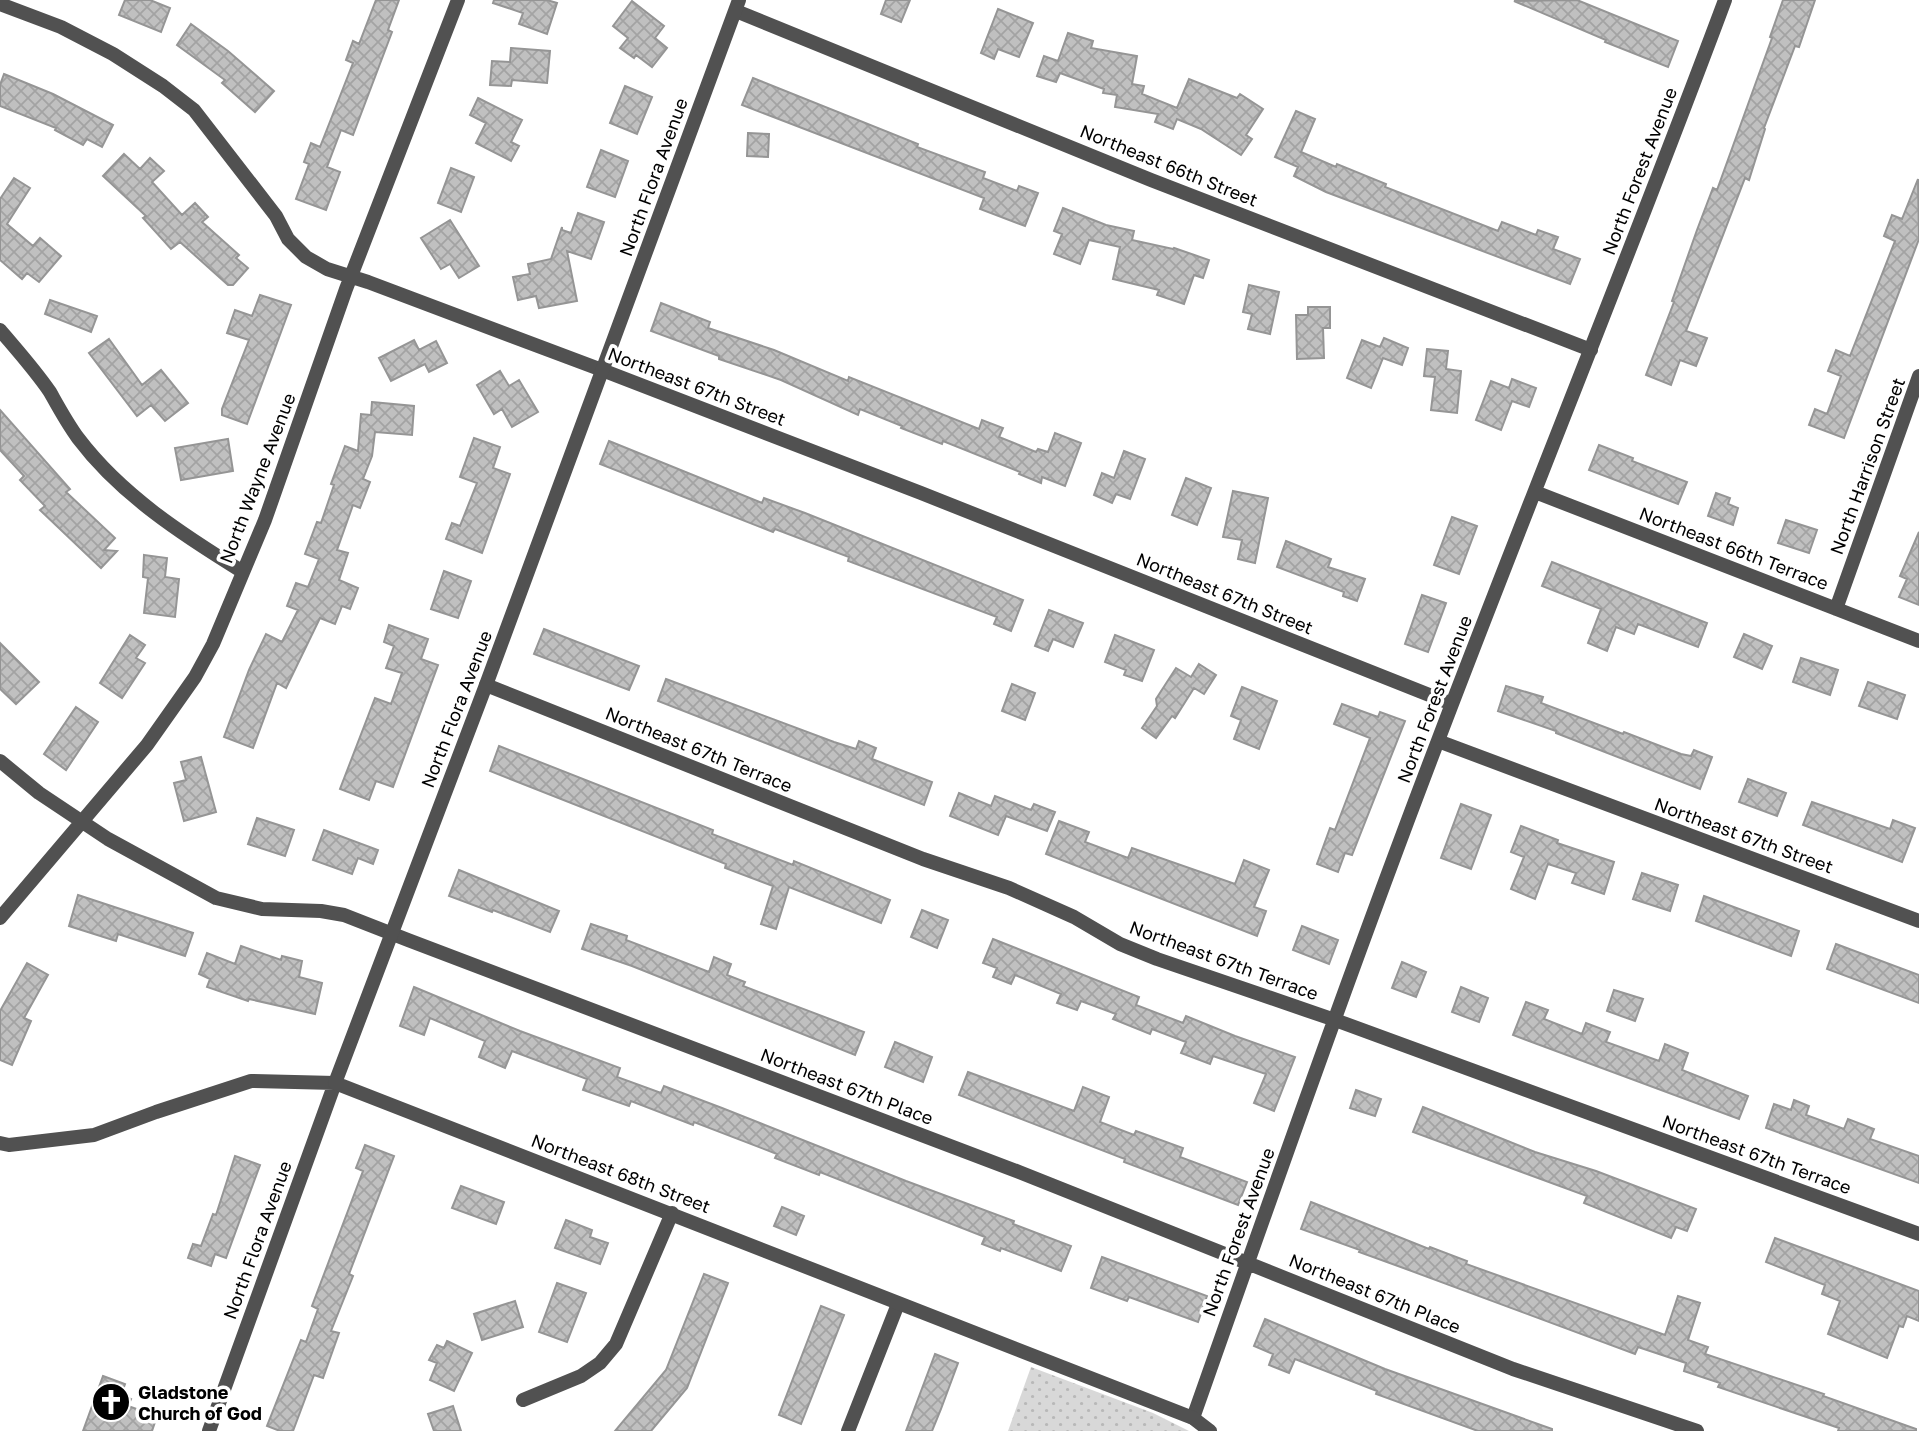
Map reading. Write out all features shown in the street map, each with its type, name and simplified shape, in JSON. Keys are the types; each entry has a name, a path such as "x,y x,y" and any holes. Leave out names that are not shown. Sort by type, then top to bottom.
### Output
{"street":[{"name":"North Wayne Avenue","path":"0,918 146,745 195,677 213,644 265,520 351,276 458,0"},
{"name":"North Forest Avenue","path":"1193,1418 1438,741 1725,0"},
{"name":"Northeast 67th Street","path":"0,4 61,27 113,54 163,86 194,110 276,216 281,228 296,248 327,269 602,370 947,503 1452,704"},
{"name":"Northeast 66th Street","path":"737,5 1151,180 1591,350"},
{"name":"North Flora Avenue","path":"209,1431 335,1083 486,685 737,5"},
{"path":"0,330 31,365 78,438 96,459 153,512 243,572"},
{"name":"North Harrison Street","path":"1836,609 1919,376"},
{"name":"Northeast 66th Terrace","path":"1535,492 1919,641"},
{"name":"Northeast 67th Terrace","path":"486,685 923,859 1009,888 1074,917 1120,944 1157,959 1335,1020 1919,1234"},
{"name":"Northeast 67th Street","path":"1438,741 1919,921"},
{"name":"Northeast 67th Place","path":"0,761 39,793 81,822 216,898 262,909 321,911 344,915 1020,1172 1513,1369 1697,1431"},
{"name":"Northeast 68th Street","path":"0,1143 9,1145 94,1135 251,1082 335,1083 1193,1418 1210,1431"},
{"path":"523,1400 581,1376 600,1363 616,1344 672,1213"},
{"path":"848,1431 898,1304"}],"shaded area":[{"path":"1031,1367 1153,1413 1189,1431 1008,1431"}],"building":[{"path":"125,0 150,0 170,8 161,32 119,15"},
{"path":"376,0 399,0 388,30 392,32 353,135 341,130 327,167 340,172 326,210 296,199 309,164 304,162 311,143 320,147 353,63 346,60 353,41 359,44"},
{"path":"494,0 547,0 557,3 547,34 519,24 523,13 493,3"},
{"path":"886,0 910,0 901,22 881,14"},
{"path":"1577,0 1678,41 1668,67 1514,1"},
{"path":"1783,0 1815,0 1799,47 1795,46 1764,128 1749,180 1745,178 1686,331 1707,338 1696,366 1680,360 1671,385 1646,375 1713,188 1717,190"},
{"path":"632,1 664,26 655,38 667,48 652,67 636,55 634,58 620,48 628,38 613,26"},
{"path":"998,9 1033,23 1019,57 998,49 994,59 981,53"},
{"path":"191,24 228,51 274,91 255,112 222,83 225,80 177,45"},
{"path":"1068,33 1093,41 1091,48 1137,56 1132,84 1144,86 1142,94 1177,108 1189,79 1237,98 1240,94 1263,109 1246,135 1252,139 1241,155 1201,129 1177,119 1173,129 1155,122 1158,114 1115,107 1117,95 1103,93 1104,89 1060,73 1056,82 1037,76 1044,56 1058,61"},
{"path":"511,48 550,51 547,83 512,80 511,86 490,85 492,61 510,62"},
{"path":"4,74 53,94 113,125 102,147 87,139 83,145 55,130 56,128 0,106 0,85"},
{"path":"753,78 918,144 917,147 985,172 983,178 1017,191 1019,186 1038,193 1025,226 980,209 984,198 742,105"},
{"path":"625,86 652,97 637,134 610,123"},
{"path":"478,98 522,120 511,142 519,146 511,161 476,143 486,123 470,115"},
{"path":"1296,111 1315,119 1301,152 1336,167 1337,164 1386,184 1385,187 1498,231 1502,222 1536,235 1538,230 1558,237 1553,249 1580,259 1570,284 1326,192 1294,176 1298,167 1275,157"},
{"path":"748,133 769,134 768,157 747,156"},
{"path":"601,150 628,161 615,197 587,187"},
{"path":"124,154 140,169 150,158 164,171 152,182 182,215 195,203 208,217 202,222 239,255 236,258 248,268 233,285 228,285 180,242 171,249 143,218 146,216 103,176"},
{"path":"451,168 474,177 461,212 438,203"},
{"path":"14,178 30,188 7,224 33,246 40,238 61,256 39,282 27,273 22,279 0,260 0,199"},
{"path":"1918,179 1919,239 1844,438 1809,425 1815,409 1827,414 1841,376 1828,371 1836,350 1850,356 1895,241 1884,236 1892,215 1902,219"},
{"path":"1063,208 1106,225 1134,231 1132,240 1174,248 1209,260 1203,278 1194,275 1184,304 1157,295 1159,290 1113,279 1120,247 1089,240 1080,264 1054,254 1062,234 1054,231"},
{"path":"578,213 604,222 591,259 567,251 577,301 539,308 536,296 518,300 513,277 530,274 528,264 551,259 562,227 562,230 571,233"},
{"path":"450,220 479,266 459,278 450,264 441,269 421,238"},
{"path":"1249,285 1279,292 1270,334 1248,329 1252,314 1243,312"},
{"path":"260,295 291,305 247,424 222,415 249,340 227,333 235,310 252,316"},
{"path":"50,300 97,316 91,332 45,314"},
{"path":"661,303 710,322 708,328 774,350 848,381 849,377 979,429 982,420 1003,428 999,437 1036,452 1038,449 1048,452 1055,433 1081,443 1065,486 1042,477 1041,483 1019,474 1020,472 943,441 942,444 901,428 902,426 860,409 858,415 781,380 719,359 719,356 651,331"},
{"path":"1308,307 1330,307 1330,328 1323,328 1324,358 1297,359 1296,315 1308,315"},
{"path":"1384,338 1408,348 1402,365 1383,358 1371,388 1347,378 1362,340 1380,347"},
{"path":"109,339 142,385 161,370 188,403 165,421 151,405 137,416 89,353"},
{"path":"414,340 419,350 436,341 447,363 429,372 425,364 391,381 379,358"},
{"path":"1427,349 1448,351 1446,369 1461,371 1457,413 1431,410 1435,377 1424,376"},
{"path":"500,371 509,386 519,380 538,412 512,427 502,409 494,414 477,385"},
{"path":"1512,379 1536,388 1529,407 1512,401 1501,430 1476,420 1491,381 1509,388"},
{"path":"372,402 414,406 412,435 375,432 372,456 363,479 370,482 360,508 353,505 337,550 348,553 339,580 358,588 350,609 342,606 335,624 320,618 286,688 277,683 253,748 224,737 249,670 266,634 282,642 298,610 287,606 296,583 308,587 319,559 305,554 317,522 321,523 345,446 358,451 361,414 371,415"},
{"path":"0,410 70,489 66,492 115,538 104,550 117,551 101,568 40,510 45,506 20,480 24,476 0,450"},
{"path":"474,438 500,447 493,468 510,474 482,553 446,539 452,523 460,526 477,483 460,477"},
{"path":"228,439 233,471 181,480 175,448"},
{"path":"609,441 762,503 764,498 805,513 1023,600 1011,631 994,624 997,617 848,561 849,557 775,529 773,532 600,464"},
{"path":"1599,445 1687,482 1678,504 1589,470"},
{"path":"1124,451 1145,459 1130,499 1116,494 1112,503 1094,495 1102,473 1114,478"},
{"path":"1186,478 1211,488 1197,525 1172,515"},
{"path":"1233,491 1268,498 1255,563 1238,559 1242,540 1223,537"},
{"path":"1716,493 1730,498 1728,504 1738,508 1733,525 1708,516"},
{"path":"1452,517 1477,526 1459,574 1434,565"},
{"path":"1786,520 1817,530 1809,553 1778,543"},
{"path":"1919,532 1919,605 1899,597 1907,579 1900,576"},
{"path":"1286,541 1331,559 1328,567 1365,579 1357,601 1343,596 1344,592 1277,567"},
{"path":"144,555 167,558 165,577 179,579 175,617 144,613 148,578 143,577"},
{"path":"1552,562 1707,623 1698,647 1638,624 1634,634 1616,627 1607,651 1588,643 1601,609 1542,586"},
{"path":"444,571 471,581 458,618 431,609"},
{"path":"1422,595 1446,603 1428,652 1405,644"},
{"path":"1049,610 1083,623 1073,647 1053,639 1048,651 1035,646"},
{"path":"389,625 428,639 421,659 438,665 393,787 376,781 369,800 340,789 375,698 391,704 402,673 386,668 394,646 384,642"},
{"path":"544,629 639,666 629,690 534,654"},
{"path":"1744,634 1772,646 1762,669 1734,657"},
{"path":"130,635 145,645 136,658 145,663 122,698 100,683"},
{"path":"1115,635 1154,650 1142,681 1124,675 1126,670 1105,662"},
{"path":"0,643 39,682 16,704 0,689"},
{"path":"1801,658 1838,670 1830,695 1793,682"},
{"path":"1199,664 1216,675 1204,694 1194,688 1175,718 1172,716 1156,738 1142,728 1157,706 1156,699 1176,668 1191,677"},
{"path":"666,679 834,742 856,749 859,741 876,748 872,759 932,782 924,805 658,701"},
{"path":"1868,682 1905,695 1897,719 1859,706"},
{"path":"1012,684 1035,693 1025,720 1002,711"},
{"path":"1506,686 1543,697 1541,703 1681,754 1691,756 1694,750 1712,757 1700,789 1556,731 1498,711"},
{"path":"1242,687 1277,701 1259,749 1234,739 1241,720 1231,716"},
{"path":"1342,704 1378,717 1380,712 1405,721 1352,855 1345,853 1338,872 1317,864 1330,828 1335,830 1370,738 1334,724"},
{"path":"76,707 98,722 66,770 44,754"},
{"path":"499,746 713,830 712,834 793,865 794,861 890,900 881,923 789,887 776,929 761,924 773,886 725,868 726,864 490,771"},
{"path":"201,757 216,812 184,821 174,783 186,780 181,762"},
{"path":"1748,779 1786,793 1777,816 1739,802"},
{"path":"959,793 991,806 995,796 1031,810 1034,804 1055,812 1047,831 1006,816 998,835 950,816"},
{"path":"1812,802 1890,829 1893,820 1915,828 1902,862 1803,825"},
{"path":"1461,804 1491,815 1471,869 1441,858"},
{"path":"257,818 294,830 285,856 248,844"},
{"path":"1059,821 1089,832 1085,842 1128,858 1132,848 1235,884 1244,860 1269,870 1254,907 1266,911 1257,936 1046,854"},
{"path":"1521,826 1558,840 1557,843 1614,862 1604,894 1572,883 1576,873 1548,864 1535,899 1511,889 1524,857 1511,852"},
{"path":"324,830 378,850 373,864 358,858 352,874 313,860"},
{"path":"459,870 559,911 550,932 449,896"},
{"path":"1642,873 1678,885 1670,911 1633,899"},
{"path":"78,895 193,933 185,956 118,934 116,941 69,926"},
{"path":"1704,896 1799,931 1791,956 1696,921"},
{"path":"922,910 948,920 937,948 911,937"},
{"path":"591,924 627,936 626,940 709,972 714,957 731,964 727,975 745,982 743,986 864,1032 855,1055 632,966 582,949"},
{"path":"1302,926 1338,940 1329,964 1293,950"},
{"path":"993,939 1139,997 1136,1005 1183,1023 1186,1016 1295,1057 1274,1111 1254,1103 1266,1074 1213,1056 1210,1064 1181,1053 1186,1042 1152,1029 1150,1034 1113,1019 1116,1014 1081,1001 1077,1010 1057,1003 1061,994 1015,975 1011,984 993,977 997,968 983,963"},
{"path":"1836,944 1919,975 1919,1003 1827,969"},
{"path":"241,946 281,960 282,956 302,961 299,977 322,983 315,1014 249,999 248,1001 207,987 210,979 199,974 207,953 235,964"},
{"path":"1402,962 1426,972 1416,997 1392,988"},
{"path":"27,963 48,975 24,1018 31,1021 12,1065 0,1060 0,1011"},
{"path":"414,987 520,1031 620,1068 617,1077 661,1093 664,1086 1014,1221 1013,1224 1071,1246 1061,1271 1001,1248 1000,1251 982,1244 985,1237 820,1172 819,1175 775,1158 777,1154 694,1122 693,1125 631,1101 629,1106 583,1090 587,1079 512,1051 505,1068 479,1057 485,1041 430,1018 424,1035 400,1026"},
{"path":"1461,987 1488,998 1479,1022 1452,1012"},
{"path":"1614,990 1643,999 1635,1021 1607,1011"},
{"path":"1526,1002 1548,1010 1544,1019 1582,1034 1586,1023 1610,1032 1606,1042 1659,1061 1665,1044 1688,1053 1682,1070 1748,1096 1739,1119 1513,1035"},
{"path":"895,1042 932,1057 923,1082 885,1067"},
{"path":"968,1072 1074,1111 1083,1087 1109,1097 1100,1122 1134,1135 1136,1131 1183,1148 1180,1157 1247,1182 1238,1205 959,1095"},
{"path":"1356,1090 1381,1099 1375,1116 1350,1108"},
{"path":"1794,1100 1809,1106 1806,1115 1844,1129 1848,1119 1874,1129 1870,1139 1919,1156 1919,1183 1766,1128 1774,1104 1791,1110"},
{"path":"1423,1107 1535,1152 1596,1171 1696,1209 1687,1231 1676,1227 1671,1238 1584,1203 1587,1196 1413,1132"},
{"path":"365,1145 394,1156 349,1274 353,1276 331,1331 339,1333 323,1378 314,1375 293,1431 280,1431 267,1426 301,1340 306,1342 318,1309 312,1306 363,1171 356,1168"},
{"path":"235,1156 260,1165 226,1258 215,1254 211,1266 188,1258 193,1244 201,1246 213,1214 216,1215"},
{"path":"461,1186 504,1202 496,1224 452,1208"},
{"path":"1311,1202 1429,1249 1430,1247 1467,1261 1466,1264 1665,1335 1678,1296 1700,1303 1688,1340 1708,1347 1705,1354 1824,1394 1823,1396 1916,1431 1838,1431 1839,1428 1718,1387 1720,1383 1684,1371 1686,1363 1638,1347 1635,1354 1359,1252 1360,1250 1301,1229"},
{"path":"782,1207 804,1216 796,1235 774,1226"},
{"path":"566,1220 592,1230 590,1237 608,1243 600,1264 555,1248"},
{"path":"1775,1238 1919,1291 1919,1321 1907,1316 1903,1327 1899,1326 1887,1358 1828,1334 1840,1301 1822,1294 1825,1285 1766,1262"},
{"path":"1102,1257 1207,1296 1198,1322 1129,1297 1127,1301 1091,1288"},
{"path":"704,1274 728,1283 687,1388 651,1431 615,1431 666,1370"},
{"path":"557,1283 586,1293 567,1342 539,1332"},
{"path":"515,1301 523,1327 482,1340 474,1314"},
{"path":"821,1306 844,1315 801,1424 779,1415"},
{"path":"1265,1319 1385,1369 1552,1431 1478,1431 1376,1394 1377,1391 1295,1359 1289,1373 1269,1365 1273,1354 1254,1346"},
{"path":"447,1341 472,1353 454,1391 430,1380 437,1363 429,1360 437,1345 444,1348"},
{"path":"935,1354 958,1363 941,1409 932,1431 906,1431"},
{"name":"Gladstone Church of God","path":"103,1376 125,1384 121,1395 131,1399 128,1406 157,1416 152,1431 83,1431"},
{"path":"453,1406 461,1431 434,1431 428,1414"}],"place":[{"name":"Gladstone Church of God","path":"111,1402"}]}
